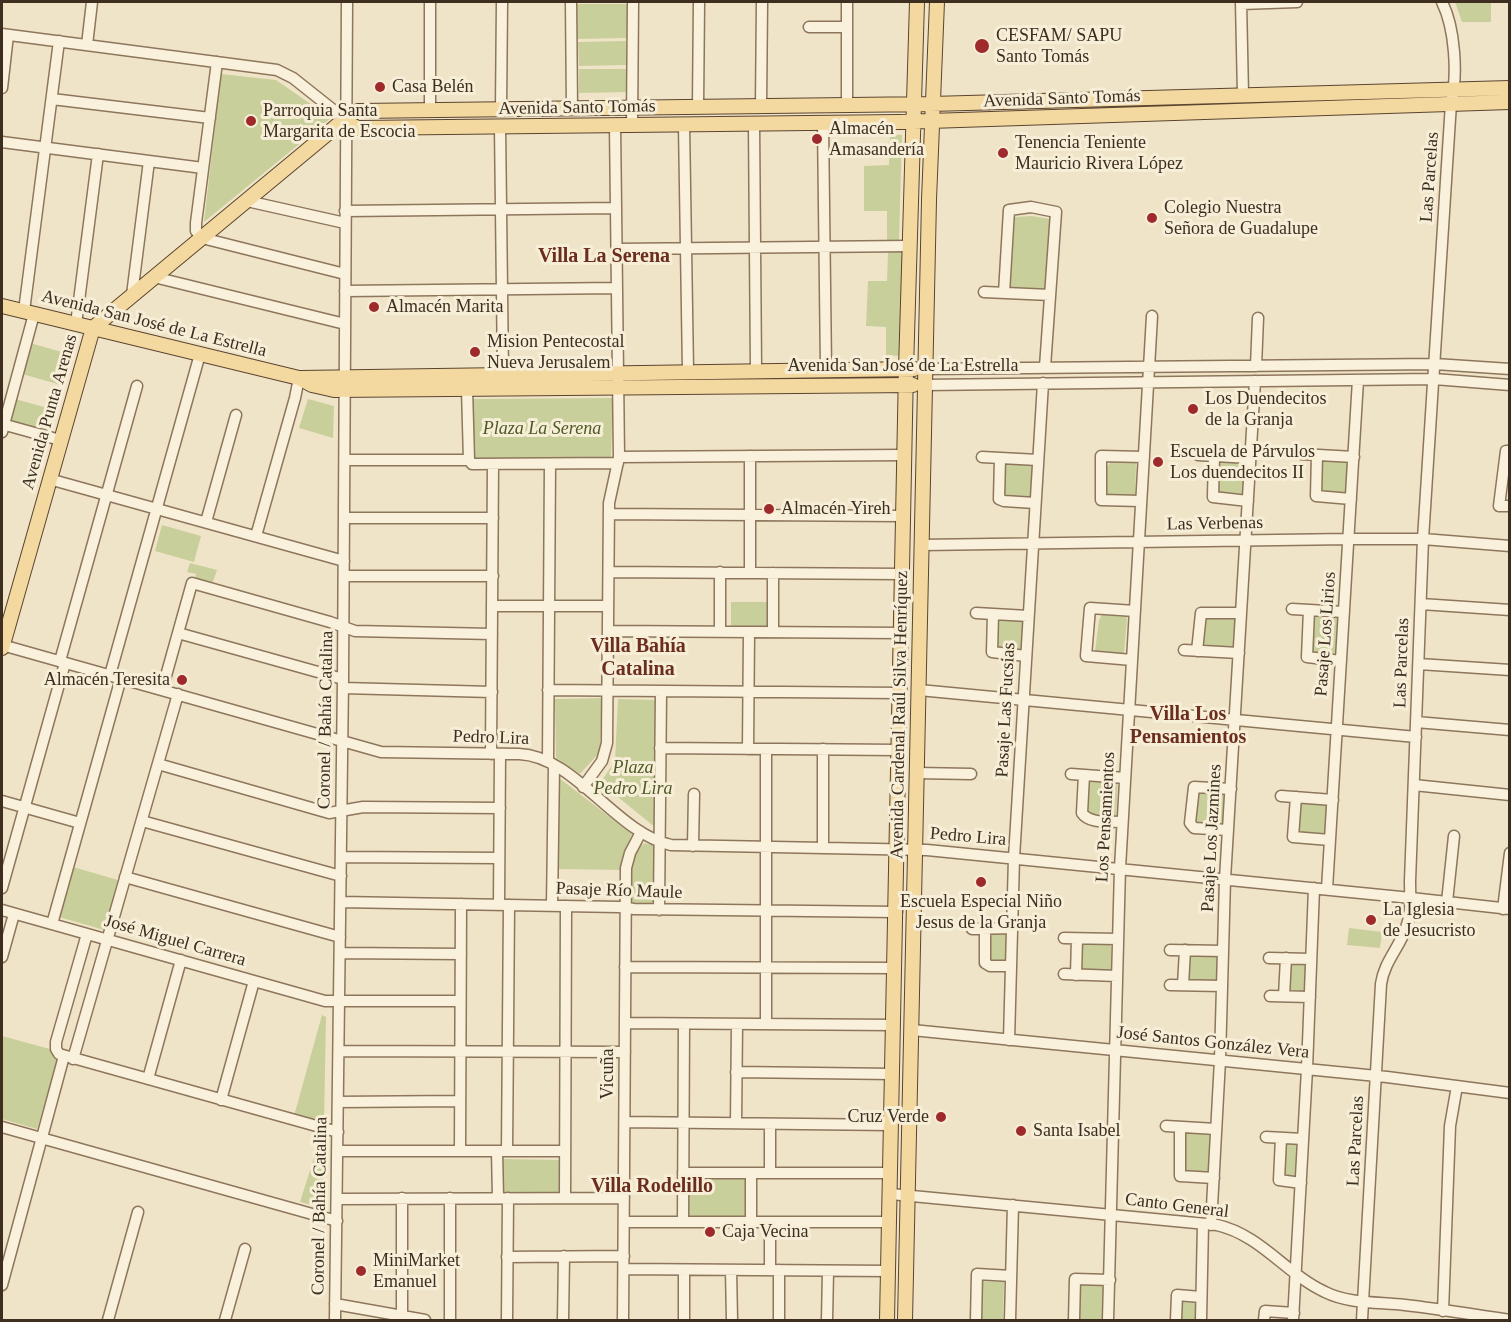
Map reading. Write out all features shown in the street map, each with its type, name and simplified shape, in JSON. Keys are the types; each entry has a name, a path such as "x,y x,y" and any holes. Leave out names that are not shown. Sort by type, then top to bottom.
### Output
{"main road":[{"name":"Avenida Cardenal Raúl Silva Henríquez","path":"887,1320 897,912 904,455 917,2"},
{"name":"Avenida Cardenal Raúl Silva Henríquez","path":"905,1320 924,385 931,112 937,2"},
{"name":"Avenida Santo Tomás","path":"913,112 823,123 684,125 358,128 346,120 358,111 847,105 931,112 1453,96 1509,88"},
{"name":"Avenida Santo Tomás","path":"931,112 1243,95 1453,96 1509,102"},
{"name":"Avenida Punta Arenas","path":"2,646 93,328 346,120"},
{"name":"Avenida San José de La Estrella","path":"2,306 298,378 325,389 346,383 502,374 925,369"},
{"name":"Avenida San José de La Estrella","path":"346,383 467,389 924,385"}],"street":[{"path":"87,45 92,2"},
{"name":"Coronel / Bahía Catalina","path":"335,1320 343,741 347,2"},
{"path":"430,2 430,110"},
{"path":"501,109 502,2"},
{"path":"571,2 572,109"},
{"path":"632,125 633,2"},
{"path":"698,106 699,2"},
{"path":"761,105 762,2"},
{"path":"847,2 847,105"},
{"path":"1243,95 1241,3 1297,2"},
{"name":"Las Parcelas","path":"1362,1320 1382,977 1388,960 1406,929 1411,908 1424,539 1453,96 1451,34 1448,15 1442,2"},
{"path":"809,27 847,27"},
{"path":"2,88 5,34 282,72 346,120"},
{"path":"59,41 45,148 29,313 2,427 60,441"},
{"path":"217,62 195,227 202,238 345,274"},
{"path":"51,99 210,118"},
{"path":"823,123 826,369"},
{"path":"754,124 756,370"},
{"path":"583,787 602,761 606,749 609,514 619,460 615,125"},
{"path":"684,125 688,371"},
{"path":"500,126 502,374"},
{"path":"2,142 203,168"},
{"path":"76,324 98,154"},
{"path":"132,295 149,161"},
{"path":"247,201 345,223"},
{"path":"1004,293 1009,210 1031,207 1056,212 1045,368"},
{"path":"345,211 616,208"},
{"path":"617,249 909,246"},
{"path":"154,277 345,324"},
{"path":"345,291 617,288"},
{"path":"984,291 1050,295"},
{"name":"Los Pensamientos","path":"1108,1320 1122,822 1152,316"},
{"path":"1256,366 1258,318"},
{"path":"52,924 80,823 157,508 200,354"},
{"name":"Avenida San José de La Estrella","path":"925,369 1435,364 1509,369"},
{"path":"256,536 295,398 298,378"},
{"name":"Avenida San José de La Estrella","path":"924,385 1434,379 1509,385"},
{"name":"Pasaje Los Lirios","path":"1327,889 1358,380"},
{"name":"Pasaje Los Jazmines","path":"1201,1320 1207,1224 1214,1178 1225,879 1255,381"},
{"name":"Pasaje Las Fucsias","path":"1009,1040 1014,858 1043,383"},
{"path":"2,888 137,386"},
{"path":"467,389 470,461"},
{"path":"206,522 236,415"},
{"path":"1509,452 1506,451 1499,506 1509,506"},
{"path":"1301,454 1354,457"},
{"path":"345,460 550,464 750,456 904,455"},
{"path":"1317,455 1316,496 1351,499"},
{"path":"750,456 750,573"},
{"path":"1141,501 1101,500 1101,456 1144,457"},
{"path":"1198,456 1250,458"},
{"path":"1214,456 1213,497 1248,501"},
{"path":"982,457 1038,460"},
{"path":"1000,458 999,499 1035,503"},
{"path":"493,464 492,692 500,808 499,858 504,905 508,1052 502,1151 507,1257 507,1320"},
{"path":"550,464 548,690 552,906"},
{"path":"49,478 344,561"},
{"path":"609,514 903,516"},
{"path":"345,518 493,518"},
{"name":"Las Verbenas","path":"921,545 1424,539 1509,546"},
{"path":"609,572 903,573"},
{"path":"720,572 720,632"},
{"path":"773,573 773,632"},
{"path":"344,576 493,576"},
{"path":"162,690 192,583 355,631 492,634"},
{"path":"1421,604 1509,610"},
{"path":"492,606 608,606"},
{"path":"1132,660 1086,656 1090,608 1135,611"},
{"path":"1292,609 1344,612"},
{"path":"1309,610 1307,657 1341,661"},
{"path":"976,613 1029,616"},
{"path":"1197,651 1201,613 1241,613"},
{"path":"993,614 992,652 1026,656"},
{"path":"608,631 902,633"},
{"path":"748,749 749,632"},
{"path":"178,633 343,684 492,692"},
{"name":"Pedro Lira","path":"2,646 390,753 532,755 551,763 641,832 659,842 671,845 916,849 1506,909"},
{"path":"1184,650 1239,653"},
{"path":"1419,664 1509,670"},
{"path":"548,690 900,693"},
{"path":"918,690 1416,737"},
{"path":"659,910 661,691"},
{"path":"2,1285 43,1138 107,940 178,694"},
{"path":"1416,722 1509,730"},
{"path":"660,748 900,750"},
{"path":"766,749 766,1024"},
{"path":"823,749 823,847"},
{"path":"158,764 324,812 363,807 500,808"},
{"path":"917,772 971,774"},
{"path":"1071,774 1125,778"},
{"path":"1084,775 1083,816 1090,820 1122,822"},
{"path":"1414,785 1509,795"},
{"path":"1228,830 1194,828 1190,823 1194,788 1231,789"},
{"path":"693,846 694,794"},
{"path":"1281,796 1333,800"},
{"path":"1296,797 1293,837 1330,840"},
{"path":"2,801 80,823"},
{"path":"142,821 341,876"},
{"name":"Vicuña","path":"623,1320 627,860 641,832"},
{"path":"1447,902 1454,836"},
{"path":"1506,909 1509,854"},
{"path":"341,857 499,858"},
{"path":"125,877 340,937"},
{"path":"1264,1320 1265,1311 1294,1316 1314,888"},
{"name":"Pasaje Río Maule","path":"341,902 659,910 897,912"},
{"path":"460,1151 461,904"},
{"path":"565,1198 566,906"},
{"name":"José Miguel Carrera","path":"2,910 325,1001 460,1001"},
{"path":"2,957 14,914"},
{"path":"972,929 1012,928"},
{"path":"986,929 985,963 990,966 1011,966"},
{"path":"87,934 56,1046 57,1052 148,1080 338,1132"},
{"path":"1064,938 1118,939"},
{"path":"1076,975 1077,939"},
{"path":"1170,950 1223,951"},
{"path":"1183,985 1185,950"},
{"path":"340,953 460,954"},
{"path":"1269,958 1311,959"},
{"path":"1284,996 1286,958"},
{"path":"148,1080 181,960"},
{"path":"626,967 895,968"},
{"path":"1064,974 1117,976"},
{"path":"221,1100 254,981"},
{"path":"1170,985 1222,986"},
{"path":"1270,996 1310,997"},
{"path":"625,1023 894,1025"},
{"path":"683,1222 684,1024"},
{"path":"736,1024 736,1123"},
{"name":"José Santos González Vera","path":"912,1030 1376,1076 1509,1094"},
{"path":"339,1051 625,1052"},
{"path":"736,1072 893,1074"},
{"path":"1443,1311 1450,1126 1457,1086"},
{"path":"338,1102 460,1101"},
{"path":"625,1122 892,1125"},
{"path":"770,1124 770,1173"},
{"path":"2,1126 337,1221"},
{"path":"1166,1126 1216,1129"},
{"path":"1180,1127 1179,1174 1184,1178 1214,1178"},
{"path":"1266,1137 1303,1139"},
{"path":"1281,1138 1278,1178 1281,1182 1301,1183"},
{"path":"338,1151 565,1151"},
{"path":"683,1173 891,1173"},
{"path":"751,1222 752,1173"},
{"name":"Canto General","path":"891,1194 1207,1224 1227,1228 1247,1236 1325,1292 1343,1299 1509,1320"},
{"path":"402,1198 402,1316"},
{"path":"450,1198 450,1320"},
{"path":"337,1199 624,1198"},
{"path":"1010,1320 1012,1205"},
{"path":"108,1320 138,1212"},
{"path":"624,1222 890,1222"},
{"path":"770,1222 779,1320"},
{"path":"225,1320 245,1250"},
{"path":"564,1256 564,1320"},
{"path":"507,1257 624,1256"},
{"path":"624,1269 889,1271"},
{"path":"684,1270 684,1320"},
{"path":"731,1270 732,1320"},
{"path":"827,1320 828,1271"},
{"path":"976,1320 977,1274 1011,1276"},
{"path":"1074,1320 1075,1279 1110,1280"},
{"path":"1176,1320 1177,1295 1202,1297"},
{"path":"335,1304 425,1320"}],"green space":[{"path":"1455,2 1491,2 1491,22 1462,22"},
{"path":"576,4 627,4 628,38 576,39"},
{"path":"626,41 627,65 579,66 578,42"},
{"path":"579,69 627,69 627,92 579,93"},
{"path":"221,74 276,80 331,118 204,222"},
{"path":"890,134 902,135 899,240 887,240 887,211 864,211 864,166 889,165"},
{"path":"1032,216 1050,219 1046,290 1010,287 1015,217"},
{"path":"888,252 903,252 901,356 886,355 886,327 866,326 868,281 887,281"},
{"path":"30,343 69,354 61,385 22,374"},
{"name":"Plaza La Serena","path":"613,398 611,458 476,460 474,458 471,399"},
{"path":"15,399 55,410 49,433 9,422"},
{"path":"308,399 334,406 333,438 299,428"},
{"path":"1219,459 1244,461 1247,464 1245,495 1242,497 1217,496"},
{"path":"1323,459 1350,462 1348,492 1344,496 1320,495 1318,464"},
{"path":"1005,461 1033,464 1032,498 1003,498"},
{"path":"1111,461 1136,462 1135,498 1111,498 1107,494 1107,467"},
{"path":"162,525 201,536 194,562 155,551"},
{"path":"190,563 217,570 212,585 195,581 196,574 187,572"},
{"path":"731,602 768,602 768,627 731,627"},
{"path":"1102,615 1127,617 1124,654 1095,651 1099,620"},
{"path":"1237,615 1235,648 1205,649 1199,643 1201,617"},
{"path":"1314,616 1339,616 1336,659 1310,656 1311,619"},
{"path":"999,618 1023,620 1022,653 997,652 995,622"},
{"path":"602,698 600,752 580,774 556,758 555,699"},
{"name":"Plaza Pedro Lira","path":"618,699 657,700 656,828 602,784 602,780 615,761"},
{"path":"559,778 632,834 623,854 623,870 556,869"},
{"path":"1094,779 1118,779 1116,818 1090,818 1086,813 1086,784"},
{"path":"1195,792 1225,792 1225,825 1195,825"},
{"path":"1302,800 1326,802 1329,805 1327,835 1295,832 1298,803"},
{"path":"645,843 655,846 656,903 653,906 636,906 632,903 631,862 638,848"},
{"path":"73,867 118,880 104,930 59,917"},
{"path":"1349,928 1382,932 1380,948 1347,945"},
{"path":"1005,931 1011,935 1010,961 990,964 988,934"},
{"path":"1084,942 1111,946 1111,970 1108,973 1084,973 1080,957"},
{"path":"1189,954 1219,954 1218,982 1188,981"},
{"path":"1290,963 1306,963 1306,992 1289,992"},
{"path":"322,1015 326,1017 324,1124 294,1116"},
{"path":"2,1036 50,1049 58,1058 37,1129 2,1119"},
{"path":"1186,1130 1212,1130 1210,1174 1183,1172 1183,1135"},
{"path":"319,1142 323,1143 323,1208 300,1202"},
{"path":"1286,1142 1298,1143 1296,1181 1283,1180"},
{"path":"502,1159 560,1160 560,1195 503,1195"},
{"path":"688,1178 745,1178 746,1216 688,1216"},
{"path":"978,1281 1004,1282 1003,1320 976,1320"},
{"path":"1080,1284 1108,1286 1106,1320 1078,1320"},
{"path":"1181,1302 1199,1303 1199,1320 1181,1320"}],"place":[{"name":"CESFAM/ SAPU Santo Tomás","path":"982,46"},
{"name":"Casa Belén","path":"380,87"},
{"name":"Parroquia Santa Margarita de Escocia","path":"251,121"},
{"name":"Almacén Amasandería","path":"817,139"},
{"name":"Tenencia Teniente Mauricio Rivera López","path":"1003,153"},
{"name":"Colegio Nuestra Señora de Guadalupe","path":"1152,218"},
{"name":"Almacén Marita","path":"374,307"},
{"name":"Mision Pentecostal Nueva Jerusalem","path":"475,352"},
{"name":"Los Duendecitos de la Granja","path":"1193,409"},
{"name":"Escuela de Párvulos Los duendecitos II","path":"1158,462"},
{"name":"Almacén Yireh","path":"769,509"},
{"name":"Almacén Teresita","path":"182,680"},
{"name":"Escuela Especial Niño Jesus de la Granja","path":"981,882"},
{"name":"La Iglesia de Jesucristo","path":"1371,920"},
{"name":"Cruz Verde","path":"941,1117"},
{"name":"Santa Isabel","path":"1021,1131"},
{"name":"Caja Vecina","path":"710,1232"},
{"name":"MiniMarket Emanuel","path":"361,1271"}],"district":[{"name":"Villa La Serena","path":"604,257"},
{"name":"Villa Bahía Catalina","path":"638,658"},
{"name":"Villa Los Pensamientos","path":"1188,726"},
{"name":"Villa Rodelillo","path":"652,1187"}]}
